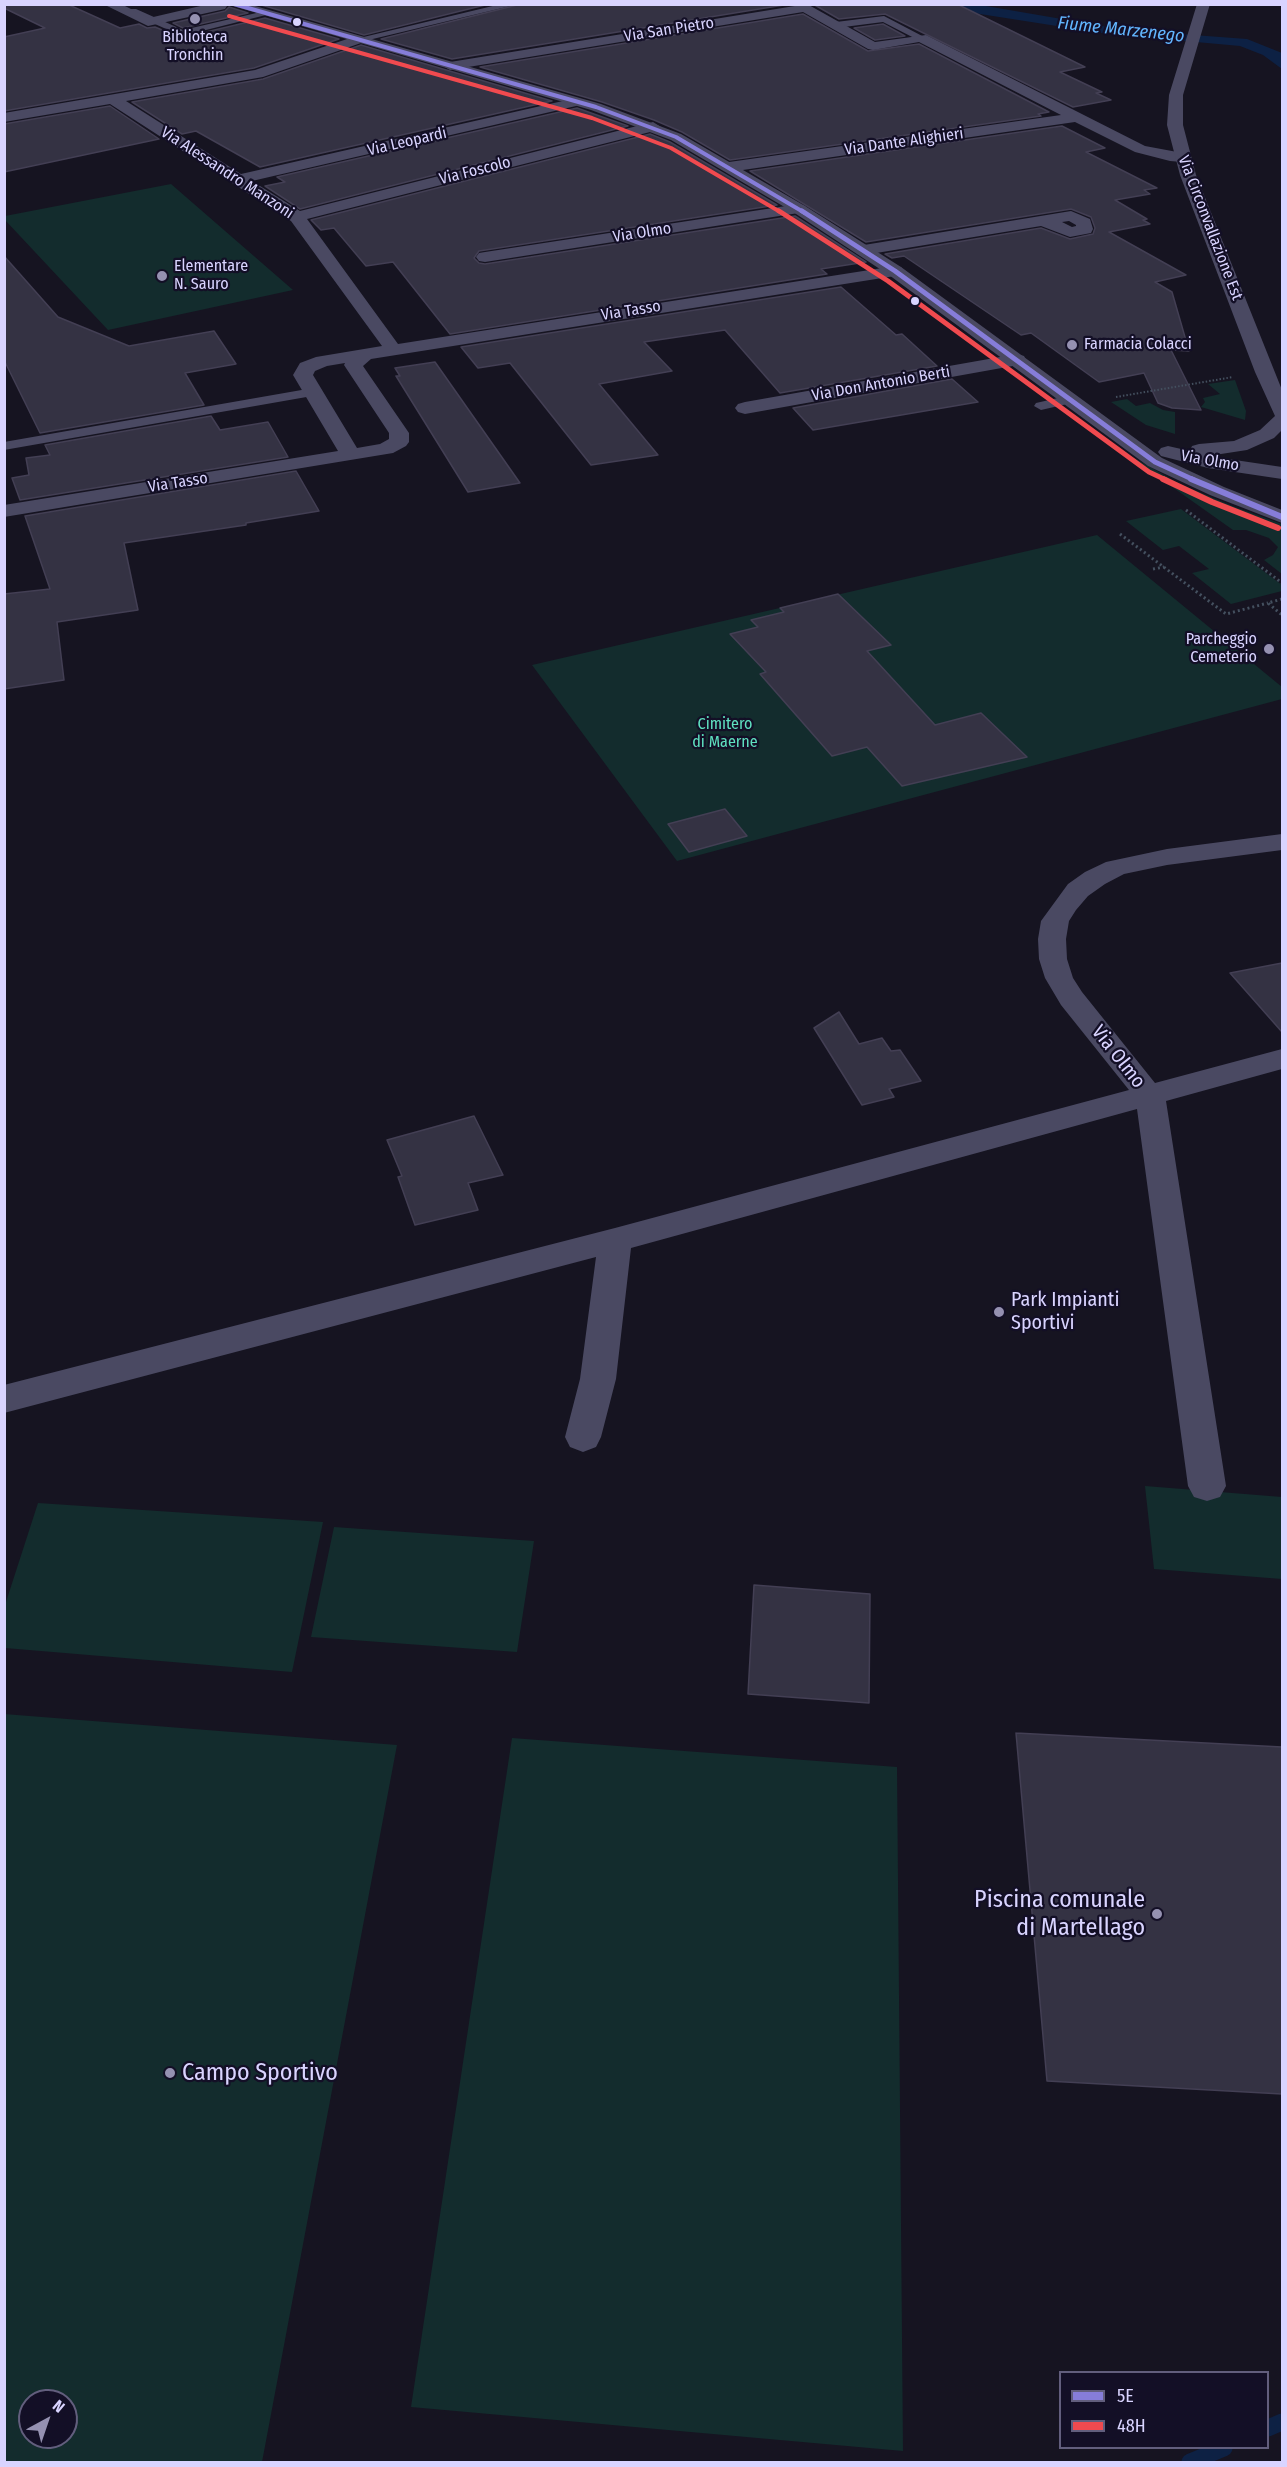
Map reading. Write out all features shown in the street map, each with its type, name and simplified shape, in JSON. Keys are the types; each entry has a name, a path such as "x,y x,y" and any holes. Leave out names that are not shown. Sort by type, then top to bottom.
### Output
{"street":[{"path":"109,4 148,22 220,6 217,4"},
{"name":"Via Olmo","path":"232,4 576,102 653,127 729,167 864,250 1108,426 1137,450 1174,472 1282,517"},
{"name":"Via Circonvallazione Est","path":"1204,4 1176,95 1175,125 1188,175 1264,372 1282,412"},
{"name":"Via San Pietro","path":"450,66 805,8 873,46 921,38"},
{"path":"921,38 1140,149 1182,157"},
{"path":"4,118 258,74 356,40"},
{"name":"Via Alessandro Manzoni","path":"112,99 297,217 393,349"},
{"name":"Via Leopardi","path":"238,180 576,102"},
{"name":"Via Dante Alighieri","path":"729,167 1078,117"},
{"name":"Via Foscolo","path":"297,217 653,127"},
{"path":"1140,149 1149,158 1175,172 1188,175"},
{"name":"Via Olmo","path":"485,257 799,209"},
{"path":"864,250 1044,220"},
{"name":"Via Tasso","path":"351,455 303,375 307,367 322,361 367,353 895,271"},
{"name":"Via Tasso","path":"4,511 386,448 399,442 399,433 353,365 367,353"},
{"name":"Via Don Antonio Berti","path":"745,408 1017,360"},
{"name":"Via Olmo","path":"1140,441 1197,450 1225,449 1240,446 1267,434 1282,420"},
{"name":"Via Olmo","path":"1108,426 1165,451 1208,462 1282,473"},
{"name":"Via Olmo","path":"1174,472 1228,483 1282,488"},
{"name":"Via Olmo","path":"1207,1486 1155,1119 1147,1094 1139,1081 1071,998 1059,978 1053,958 1052,939 1056,921 1065,905 1078,890 1095,878 1116,868 1167,857 1282,842"},
{"path":"4,1399 615,1240 1282,1059"},
{"path":"583,1437 598,1379 615,1240"}],"lane":[{"path":"118,4 182,33 265,14"},
{"path":"356,40 515,4"},
{"path":"836,25 884,19 921,38"},
{"path":"4,446 313,392"},
{"path":"1041,406 1071,399"}],"path":[{"path":"1107,398 1240,376"},
{"path":"1120,534 1226,614 1282,599"},
{"path":"1153,569 1164,567"},
{"path":"1268,603 1282,615"}],"green space":[{"path":"171,184 293,290 108,330 5,220 5,216"},
{"path":"1235,380 1246,411 1245,420 1201,407 1205,402 1203,398 1220,394 1208,384"},
{"path":"1127,399 1136,406 1150,403 1163,410 1175,412 1175,434 1146,425 1111,402"},
{"path":"1120,450 1180,484 1282,524 1282,574 1264,560 1273,555 1278,547 1269,538 1246,530 1233,530"},
{"path":"1181,509 1282,585 1282,591 1231,604 1192,573 1209,569 1179,546 1163,550 1126,521"},
{"name":"Cimitero di Maerne","path":"1097,535 1282,687 1282,699 677,861 532,665"},
{"path":"1145,1486 1282,1497 1282,1579 1154,1569"},
{"path":"38,1503 323,1522 292,1672 5,1648 5,1605"},
{"path":"334,1527 534,1541 517,1652 311,1637"},
{"name":"Campo Sportivo","path":"4,1714 397,1745 262,2462 5,2462"},
{"path":"512,1738 897,1767 903,2451 411,2407"}],"water":[{"name":"Fiume Marzenego","path":"947,5 980,5 1126,30 1247,39 1282,53 1282,69 1263,55 1240,46 1108,34 980,14"}],"building":[{"path":"4,4 67,4 120,28 139,24 147,28 155,27 181,38 265,18 339,39 254,68 4,111 4,37 45,28 4,8"},
{"path":"258,4 489,4 364,35"},
{"path":"521,4 790,4 452,59 381,39"},
{"path":"813,4 957,4 1085,67 1060,72 1102,92 1096,93 1111,100 1073,107 885,14 839,19"},
{"path":"229,7 248,13 183,28 173,23 225,11"},
{"path":"803,14 868,51 919,44 1049,112 1038,114 1041,116 730,160 682,132 654,120 602,102 480,67"},
{"path":"883,24 905,36 875,40 854,28"},
{"path":"361,45 552,101 260,167 196,131 182,134 132,102 263,79"},
{"path":"110,106 159,139 4,172 4,124"},
{"path":"577,108 628,126 300,209 265,186 285,182 277,177"},
{"path":"1062,126 1105,148 1086,152 1157,188 1144,190 1150,194 1115,200 1147,219 1143,220 1150,224 1109,232 1186,275 1155,282 1172,292 1189,351 1171,350 1201,410 1172,408 1158,403 1144,373 1099,382 1031,333 1021,335 904,256 892,258 885,254 1041,228 1070,239 1093,234 1095,228 1091,217 1071,209 866,242 750,171"},
{"path":"650,134 670,142 777,205 479,251 474,258 479,263 485,264 795,216 866,262 821,269 827,274 450,334 393,262 366,266 334,228 321,230 311,220"},
{"path":"4,256 58,317 129,346 214,331 236,364 185,373 204,405 40,433 4,360"},
{"path":"841,287 896,335 902,334 937,366 780,393 725,330 644,342 672,371 599,384 658,455 591,465 510,363 478,368 461,347"},
{"path":"435,362 520,483 468,492 396,376 400,376 395,368"},
{"path":"952,379 978,402 813,430 793,408"},
{"path":"211,416 220,430 268,422 288,457 20,500 12,478 29,475 26,458 50,455 45,445"},
{"path":"296,471 319,511 246,523 246,525 124,543 138,610 57,622 64,680 4,689 4,594 50,589 25,516"},
{"path":"838,594 891,645 867,651 935,725 981,713 1027,757 902,786 867,747 832,756 760,674 766,672 730,634 758,627 751,620 784,612 780,608"},
{"path":"725,809 747,836 689,852 668,824"},
{"path":"1282,963 1282,1032 1230,973"},
{"path":"839,1012 859,1044 882,1038 891,1051 900,1050 921,1081 889,1089 894,1097 862,1105 814,1028"},
{"path":"474,1116 503,1175 468,1183 478,1210 415,1225 398,1177 402,1176 387,1140"},
{"path":"754,1585 870,1594 869,1703 748,1694"},
{"name":"Piscina comunale di Martellago","path":"1016,1733 1282,1747 1282,2094 1047,2081"}],"waterway":[{"path":"1269,2428 1282,2422"},
{"path":"1190,2462 1222,2449"}],"transit line":[{"name":"5E","path":"234,4 596,107 676,137 799,209 895,271 1155,462 1217,491 1282,517"},
{"name":"48H","path":"229,16 592,118 671,148 793,219 888,281 1149,472 1212,502 1278,528"}],"place":[{"name":"Biblioteca Tronchin","path":"195,19"},
{"name":"Elementare N. Sauro","path":"162,276"},
{"name":"Farmacia Colacci","path":"1072,345"},
{"name":"Parcheggio Cemeterio","path":"1269,649"},
{"name":"Park Impianti Sportivi","path":"999,1312"},
{"name":"Piscina comunale di Martellago","path":"1157,1914"},
{"name":"Campo Sportivo","path":"170,2073"}]}
